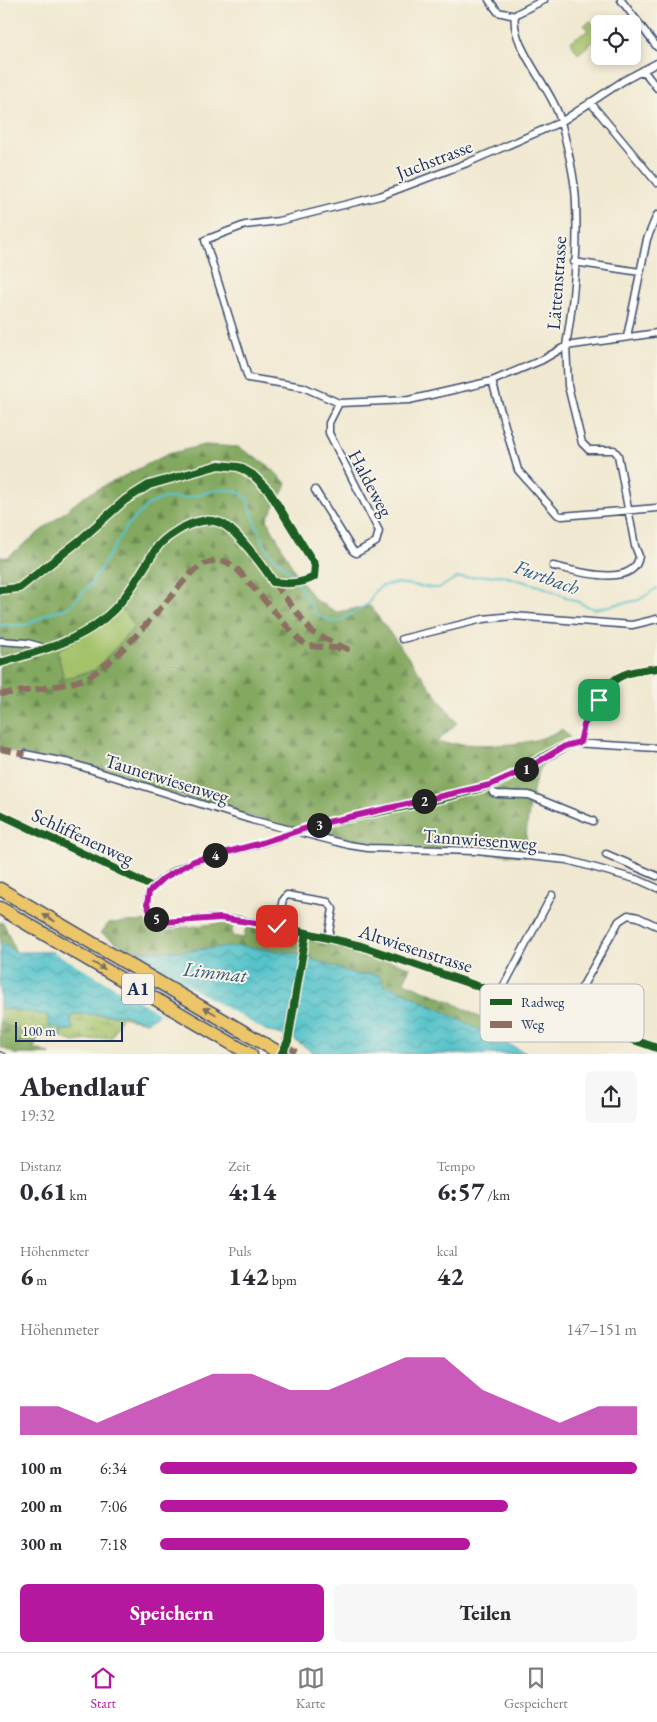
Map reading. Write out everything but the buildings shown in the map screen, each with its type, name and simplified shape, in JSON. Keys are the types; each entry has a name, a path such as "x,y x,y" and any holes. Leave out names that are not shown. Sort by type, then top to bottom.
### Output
{"highway":[{"name":"A1","path":"0,889 252,1036 285,1049"},
{"name":"A1","path":"0,908 251,1054"}],"street":[{"path":"489,0 498,12 514,16 544,0"},
{"path":"620,0 657,46"},
{"name":"Lättenstrasse","path":"206,240 248,378 293,385 340,403 409,400 492,382 542,360 566,346 572,311 576,204 561,122 552,97 514,32 514,16"},
{"name":"Juchstrasse","path":"206,240 245,225 279,221 380,196 503,148 561,122 642,70 657,63"},
{"path":"642,70 657,88"},
{"path":"590,102 657,183"},
{"path":"626,337 647,239 657,215"},
{"path":"574,262 640,272"},
{"path":"553,566 608,577 628,572 636,564 639,556 634,546 630,512 622,484 618,455 614,450 589,450 582,443 568,386 566,346 657,333"},
{"path":"492,382 518,470 558,515 630,512 657,508"},
{"name":"Haldeweg","path":"315,490 353,551 356,553 376,542 379,531 329,433 329,423 340,403"},
{"path":"402,639 483,619 513,616 632,625 657,620"},
{"path":"0,641 27,643 46,649 0,663"},
{"path":"580,742 584,725 599,700 616,679 625,674 657,668"},
{"path":"153,887 194,861 300,831 490,785 526,769 565,746 580,742 657,748"},
{"name":"Taunerwiesenweg","path":"26,754 70,764 252,820 300,831"},
{"path":"490,785 493,793 529,795 593,821"},
{"name":"Schliffenenweg","path":"0,814 153,887"},
{"name":"Tannwiesenweg","path":"300,831 313,837 368,848 476,851 566,860 639,880 657,888"},
{"path":"606,854 657,876"},
{"name":"Altwiesenstrasse","path":"153,887 148,896 148,909 154,917 164,922 220,918 277,926 386,953 480,986"},
{"path":"277,926 283,899 287,895 328,902 333,909 328,938"},
{"path":"505,984 552,895"},
{"path":"584,984 619,921 628,915 638,917 657,926"},
{"path":"285,1049 306,933"},
{"name":"Altwiesenstrasse","path":"640,1042 657,1048"}],"green space":[{"path":"591,21 591,43 578,54 570,41 588,31 584,25"},
{"path":"204,445 238,447 268,465 287,484 267,519 296,574 315,600 337,612 370,606 457,723 436,743 501,745 533,741 562,729 570,738 546,749 545,759 535,781 530,803 526,856 349,845 115,777 0,749 0,557 8,557 86,495 168,454","holes":["121,607 135,627 95,670 64,679 57,650 96,628"]},
{"path":"122,607 135,626 95,670 64,679 56,650 96,628"},
{"path":"147,921 157,925 178,928 233,923 232,936 244,938 246,926 346,948 410,967 404,982 452,1002 480,1018 480,1030 404,992 384,985 379,976 372,974 357,975 297,954 215,947 184,951 130,950 101,933 109,923"},
{"path":"0,922 4,924 16,952 0,942"},
{"path":"0,1008 48,1015 61,1028 59,1037 53,1035 38,1037 0,1022"},
{"path":"71,1014 123,1015 147,1022 121,1017 112,1037 74,1042 61,1037 63,1031 71,1024"},
{"path":"0,1022 38,1037 34,1048 50,1054 15,1054 0,1047"}],"water":[{"name":"Limmat","path":"0,942 16,952 184,951 241,946 297,954 357,975 372,974 379,976 384,985 404,992 480,1030 480,1042 504,1042 528,1054 315,1054 291,1037 223,1021 165,1016 160,1013 147,1022 123,1015 72,1014 71,1024 74,1029 63,1031 60,1037 61,1028 49,1027 47,1015 0,1008"}],"pier":[{"path":"121,947 271,1034 270,1036 223,1024 170,1019 47,948"}],"waterway":[{"name":"Furtbach","path":"0,625 27,625 49,613 70,607 91,584 127,526 148,505 164,498 187,498 220,489 237,491 247,498 261,538 268,551 294,576 315,613 331,622 342,620 368,604 375,591 382,586 397,583 439,588 456,578 500,575 543,587 594,609 639,600 657,588"}],"marked path":[{"path":"0,694 60,685 90,676 116,656 130,642 192,572 204,564 216,560 227,562 238,570 299,640 308,646 347,649 313,633 273,582"},
{"path":"0,749 25,754"},
{"path":"286,1045 300,1054"}],"cycle path":[{"path":"0,590 19,588 79,541 125,500 149,485 219,465 239,467 253,475 269,491 315,565 314,577 294,583 273,582 249,549 227,527 212,521 193,523 178,530 161,543 125,597 110,613 90,629 78,636 40,651 0,663"},
{"path":"480,987 361,946 277,926 236,919 212,918 168,923 157,920 151,915 148,908 149,893 153,887 176,870 202,859 257,845 314,826 448,797 489,786 558,749 580,742 584,726 594,708 605,691 616,679 641,670 657,668"},
{"path":"0,814 153,887"},
{"path":"282,1054 288,1041 306,933"},
{"path":"640,1042 657,1048"}],"route":[{"path":"277,926 220,918 172,923 164,922 157,920 150,912 147,899 153,887 164,878 194,861 287,836 319,824 463,793 510,777 565,746 580,742 584,725 599,700"}]}
